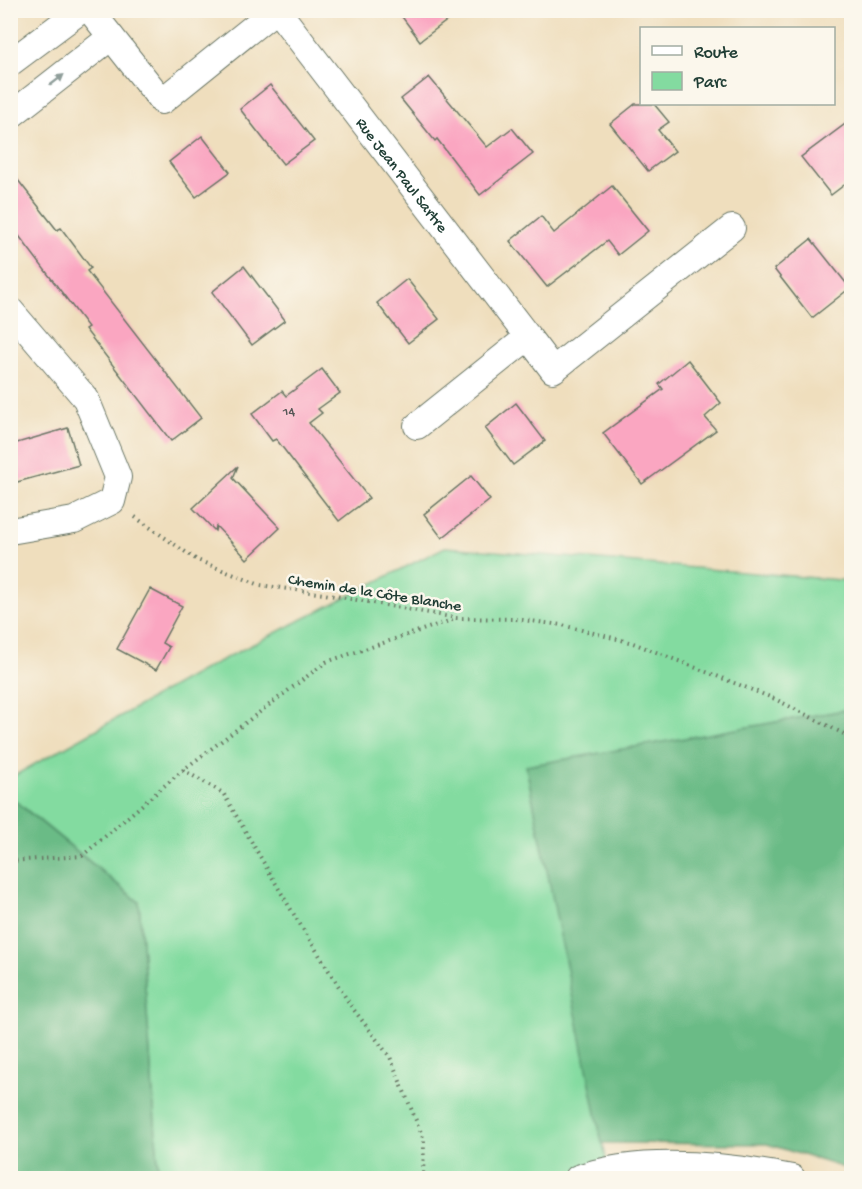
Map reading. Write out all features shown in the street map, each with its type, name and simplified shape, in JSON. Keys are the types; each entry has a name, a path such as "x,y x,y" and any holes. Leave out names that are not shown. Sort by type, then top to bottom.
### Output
{"street":[{"path":"10,63 81,10"},
{"name":"Rue Jean Paul Sartre","path":"90,10 162,101 276,10 553,370 732,228"},
{"path":"10,116 111,37"},
{"path":"10,310 87,399 118,477 112,501 74,520 10,531"},
{"path":"417,426 528,337"},
{"path":"578,1179 596,1172 664,1166 704,1166 754,1171 792,1179"}],"path":[{"name":"Chemin de la Côte Blanche","path":"112,501 197,560 260,585 456,618 515,619 562,625 633,643 775,699 852,737"},
{"path":"10,861 82,856 183,770 326,662 456,618"},
{"path":"183,770 223,793 345,997 390,1057 424,1140 423,1179"}],"green space":[{"path":"445,547 851,581 851,709 526,766 610,1178 159,1178 139,902 11,797 10,778 206,668"},
{"path":"851,709 851,1170 767,1144 602,1143 526,766"},
{"path":"10,797 139,902 159,1178 11,1178"}],"building":[{"path":"397,10 461,10 420,41"},
{"path":"429,77 487,147 512,128 533,154 480,195 437,139 435,141 401,99"},
{"path":"270,85 314,141 283,164 240,109"},
{"path":"635,104 655,105 669,122 658,130 675,151 648,171 610,124"},
{"path":"852,119 852,179 831,195 801,157"},
{"path":"202,136 230,172 196,197 169,162"},
{"path":"10,170 57,230 61,228 91,268 87,271 201,418 171,441 85,329 88,327 10,224"},
{"path":"612,186 648,231 618,255 607,241 547,287 510,241 541,216 554,233"},
{"path":"811,239 850,288 812,318 774,269"},
{"path":"244,266 285,320 252,345 212,292"},
{"path":"407,279 439,319 408,343 377,303"},
{"path":"688,360 721,403 705,417 716,430 642,484 603,433 663,389 659,384"},
{"path":"322,369 340,393 318,409 322,413 309,423 369,498 339,521 276,439 272,441 252,414 282,391 286,396"},
{"path":"516,403 545,441 513,465 485,428"},
{"path":"68,428 79,465 10,484 10,445"},
{"path":"238,466 233,478 280,528 247,559 216,526 215,531 193,508"},
{"path":"471,476 490,500 442,538 424,514"},
{"path":"150,589 182,606 162,643 169,647 156,670 117,649"}]}
